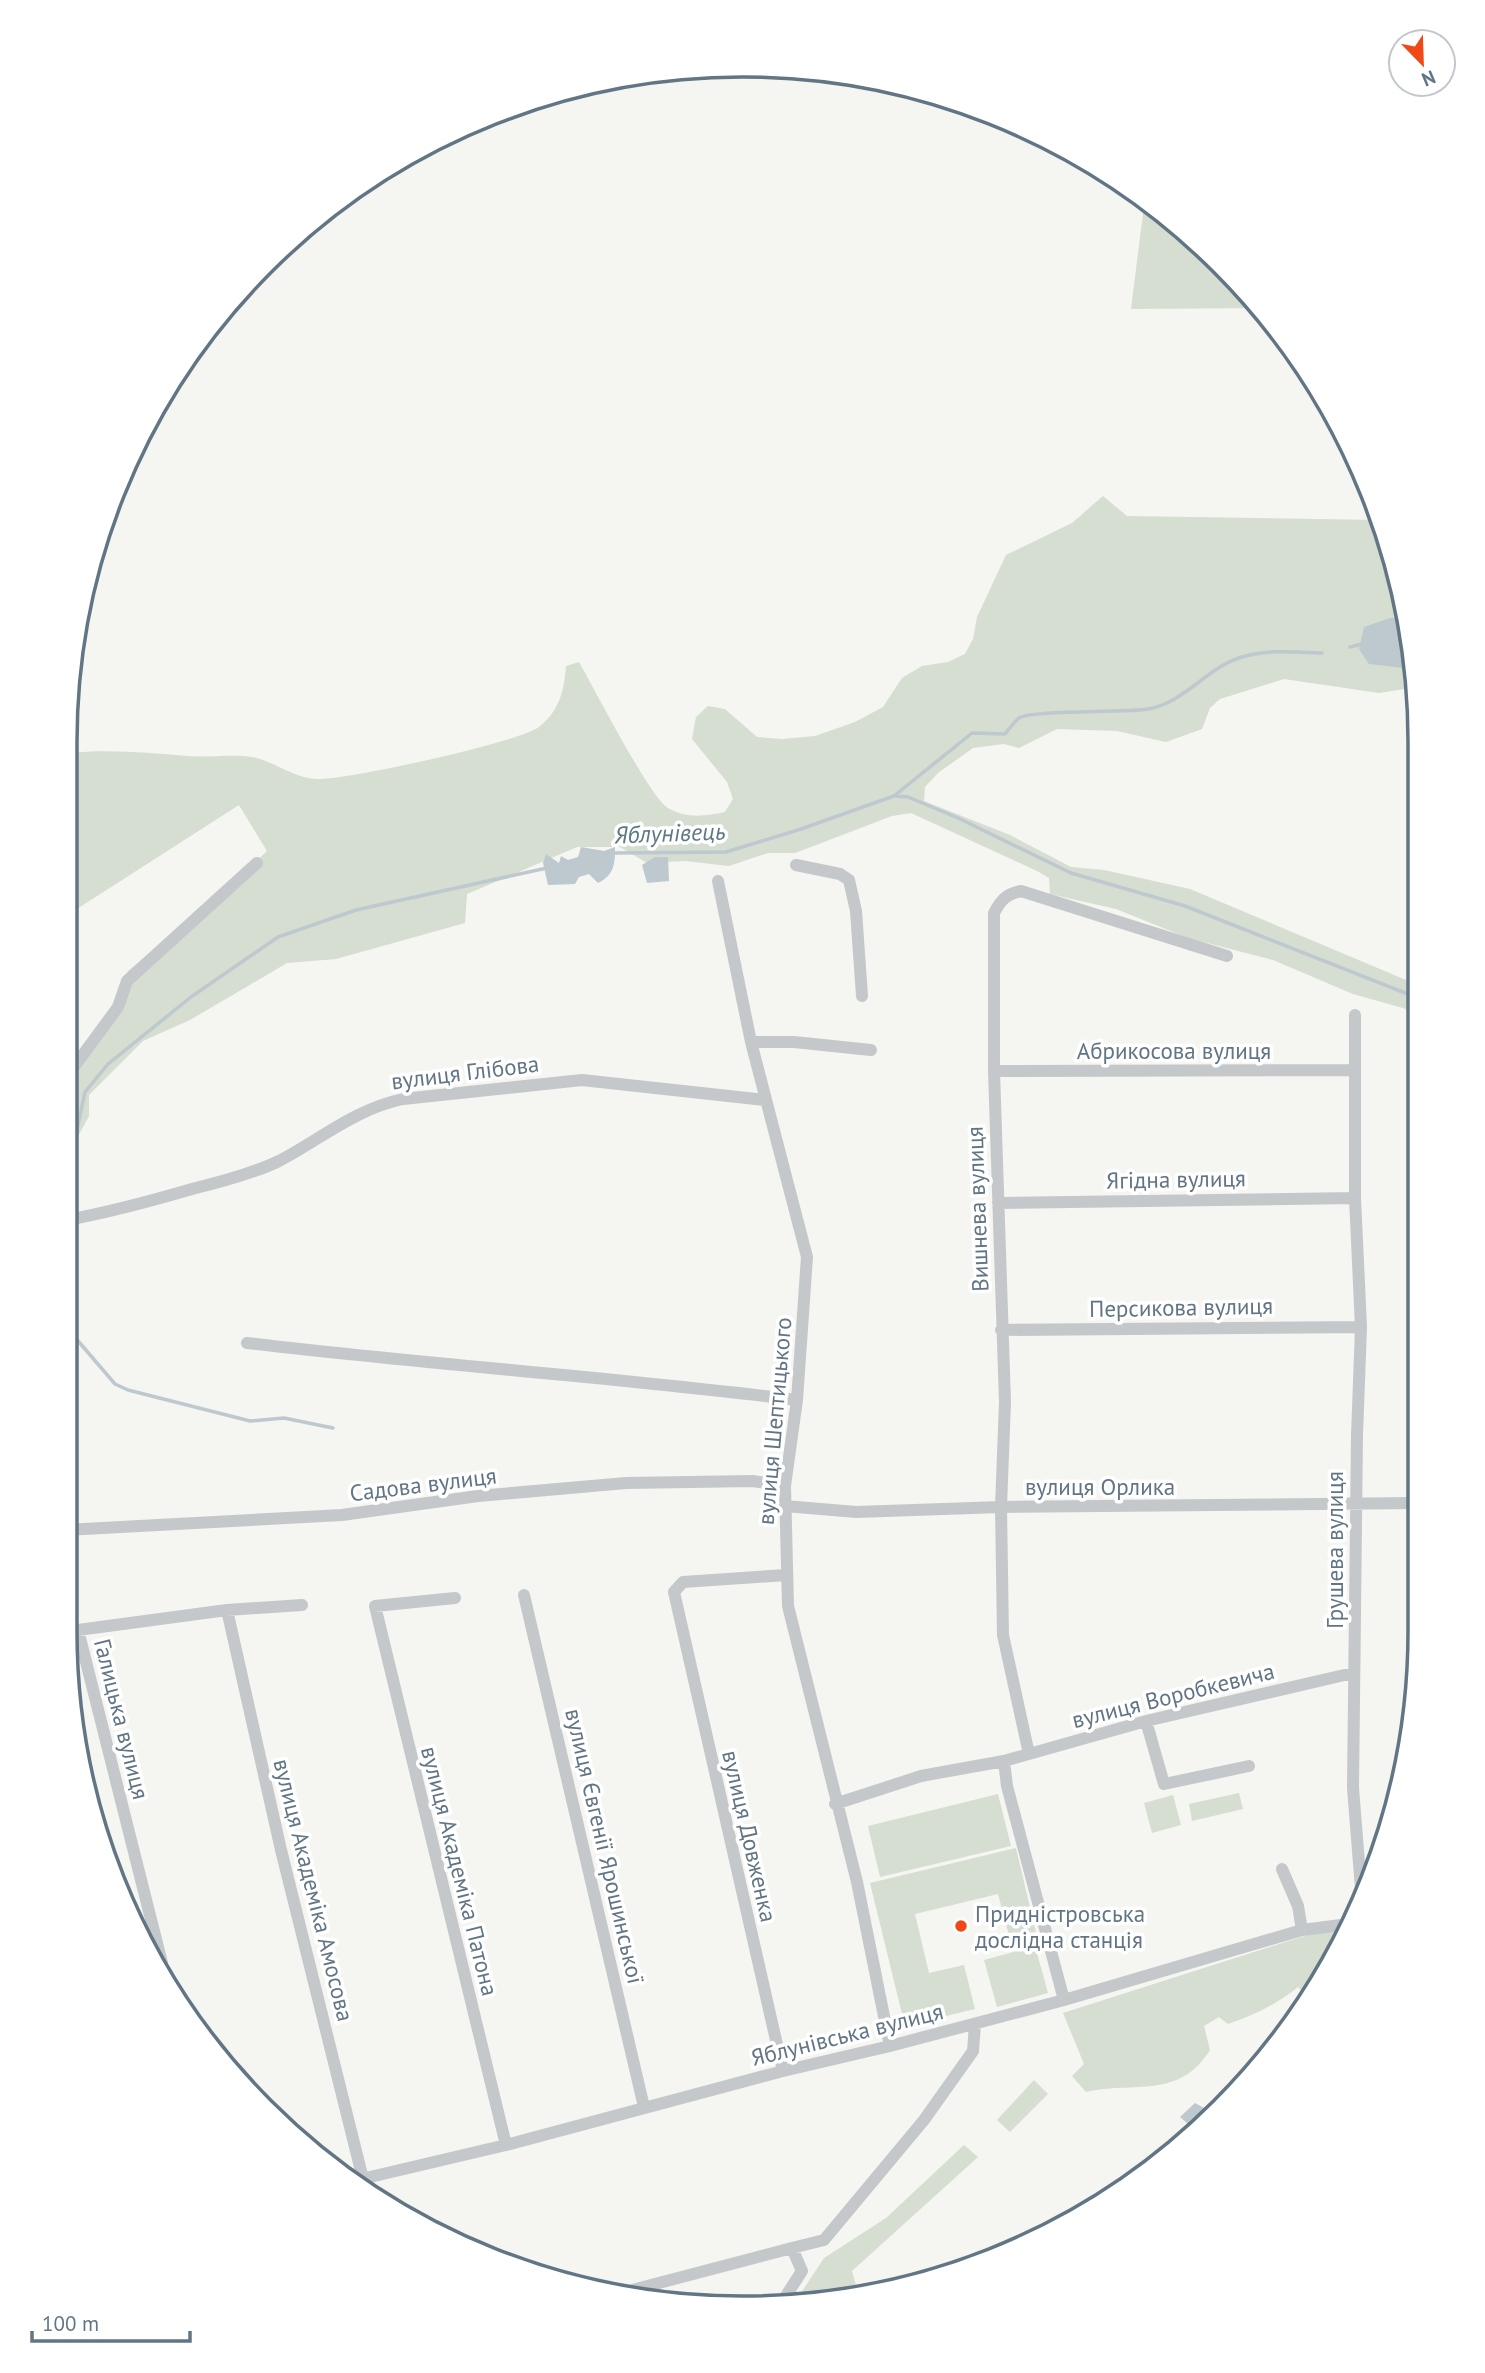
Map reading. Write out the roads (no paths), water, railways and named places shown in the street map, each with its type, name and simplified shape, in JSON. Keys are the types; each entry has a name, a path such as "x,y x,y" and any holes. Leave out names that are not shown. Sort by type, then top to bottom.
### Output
{"street":[{"path":"77,1063 118,1007 127,981 257,863"},
{"path":"796,865 840,874 849,880 856,911 862,996"},
{"name":"вулиця Шептицького","path":"718,881 751,1042 807,1257 797,1400 785,1486 788,1606 835,1804 857,1882 890,2046"},
{"name":"Вишнева вулиця","path":"1029,1754 1003,1635 1000,1507 1005,1402 994,1071 994,914 1000,901 1009,894 1021,891 1227,956"},
{"name":"Грушева вулиця","path":"1355,1015 1355,1198 1362,1327 1356,1506 1353,1788 1360,1877"},
{"path":"751,1042 794,1042 871,1050"},
{"name":"Абрикосова вулиця","path":"994,1071 1355,1070"},
{"name":"вулиця Глібова","path":"77,1218 232,1179 278,1161 347,1118 379,1104 403,1099 582,1080 765,1100"},
{"name":"Ягідна вулиця","path":"998,1203 1355,1198"},
{"name":"Персикова вулиця","path":"1001,1330 1362,1327"},
{"path":"247,1343 434,1365 676,1385 797,1400"},
{"name":"Садова вулиця","path":"77,1529 342,1515 478,1496 626,1483 752,1481 785,1486"},
{"name":"вулиця Орлика","path":"785,1506 856,1512 1000,1507 1356,1506 1408,1503"},
{"name":"вулиця Довженка","path":"783,2071 676,1611 674,1592 682,1582 786,1575"},
{"name":"вулиця Євгенії Ярошинської","path":"524,1595 644,2107"},
{"name":"вулиця Академіка Патона","path":"455,1598 375,1606 506,2145"},
{"name":"Галицька вулиця","path":"77,1630 227,1610 302,1605"},
{"name":"вулиця Академіка Амосова","path":"227,1610 356,2172"},
{"name":"Галицька вулиця","path":"77,1651 158,1947"},
{"name":"вулиця Воробкевича","path":"835,1804 921,1776 1004,1761 1146,1721 1353,1673"},
{"path":"1146,1721 1164,1784 1249,1766"},
{"path":"1004,1761 1007,1786 1064,2000"},
{"path":"1282,1869 1298,1906 1302,1930"},
{"name":"Яблунівська вулиця","path":"365,2178 506,2145 783,2071 975,2024 1302,1930 1339,1925"},
{"path":"641,2288 824,2240 924,2120 973,2051 975,2024"},
{"path":"787,2295 802,2271 792,2248"}],"waterway":[{"name":"Яблунівець","path":"1350,647 1362,644"},
{"name":"Яблунівець","path":"613,853 726,852 894,796 972,733 1005,734 1019,718 1027,715 1148,709 1173,700 1218,668 1242,657 1271,652 1322,653"},
{"path":"895,796 908,797 958,818 1071,873 1185,906 1408,994"},
{"name":"Яблунівець","path":"77,1130 85,1092 108,1064 191,997 278,937 356,910 547,868"},
{"path":"77,1340 115,1384 128,1390 250,1421 284,1418 333,1428"}],"place":[{"name":"Придністровська дослідна станція","path":"961,1926"}]}
